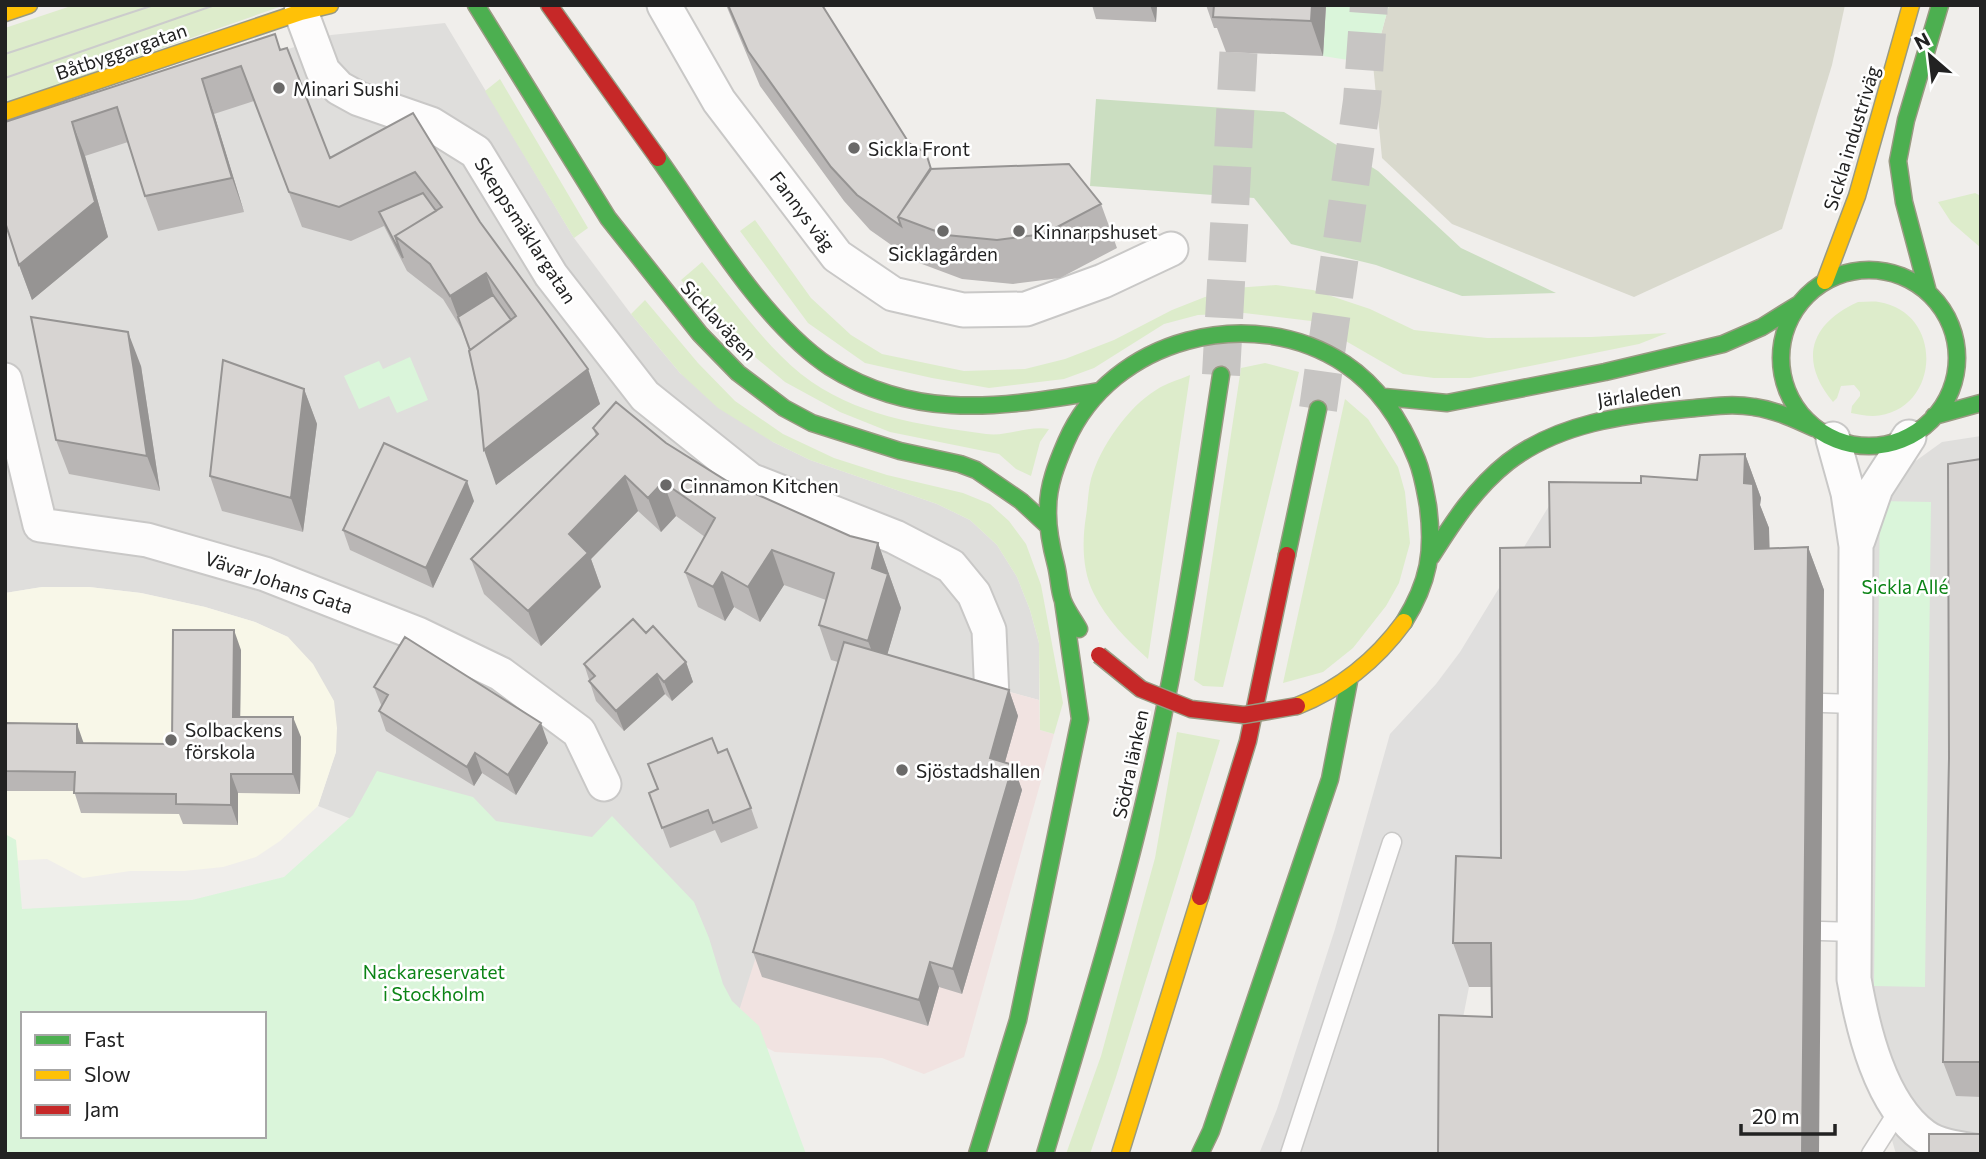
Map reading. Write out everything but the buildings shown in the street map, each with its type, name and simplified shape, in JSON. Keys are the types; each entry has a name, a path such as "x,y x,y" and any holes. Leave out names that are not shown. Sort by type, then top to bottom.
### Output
{"main road":[{"path":"5,13 29,5"},
{"name":"Sicklavägen","path":"475,5 608,218 700,334 738,373 784,408 812,423 900,451 976,470 1021,501 1047,525"},
{"path":"549,5 770,313 821,361 858,381 900,397 940,404 982,407 1011,405 1100,391"},
{"name":"Sickla industriväg","path":"1825,281 1857,196 1912,5"},
{"path":"1928,292 1904,202 1898,161 1906,120 1940,5"},
{"name":"Båtbyggargatan","path":"5,112 316,9"},
{"path":"1922,426 1948,397 1955,377 1957,354 1953,330 1943,310 1928,292 1903,276 1887,271 1843,273 1825,281 1798,304 1783,335 1780,352 1785,386 1793,403 1803,417 1826,435 1848,444 1883,445 1922,426 1981,403"},
{"name":"Järlaleden","path":"1384,397 1447,402 1605,372 1723,344 1762,327 1798,304"},
{"path":"1953,330 1971,335"},
{"path":"977,1154 1018,1020 1080,719 1063,601 1047,525 1050,487 1060,453 1075,421 1100,391 1126,369 1151,353 1191,338 1243,332 1275,335 1308,344 1334,357 1362,376 1384,397 1415,445 1430,500 1431,556 1419,593 1401,627 1349,681 1325,696 1297,706 1244,715 1191,709 1141,689 1092,646 1063,601"},
{"name":"Södra länken","path":"1045,1154 1143,808 1187,596 1221,375"},
{"name":"Järlaleden","path":"1431,556 1460,511 1488,479 1519,455 1553,436 1598,420 1658,411 1747,406 1780,414 1826,435"},
{"path":"1120,1154 1248,741 1318,409"},
{"path":"1200,1154 1211,1131 1330,779 1349,681"}],"street":[{"name":"Fannys väg","path":"664,5 719,101 837,256 893,294 963,310 1026,309 1103,281 1171,249"},
{"name":"Skeppsmäklargatan","path":"316,9 323,71 339,88 359,99 430,124 476,152 636,406 750,480 895,537 951,566 974,594 989,630 992,698"},
{"name":"Vävar Johans Gata","path":"5,380 40,525 147,540 252,570 418,634 501,674 579,732 604,784"},
{"path":"1922,426 1876,488 1856,546 1839,703 1854,932 1854,979 1864,1032 1886,1088 1899,1110 1924,1136 1950,1147 1981,1152"},
{"path":"1826,435 1848,493 1856,546"}],"lane":[{"path":"1290,1154 1392,842"},
{"path":"1821,931 1854,932"},
{"path":"1871,1154 1899,1110"}],"shaded area":[{"path":"1389,5 1845,5 1832,65 1782,229 1634,297 1452,224 1382,158 1373,64"},
{"path":"445,23 574,238 631,314 680,373 773,442 810,460 937,504 970,520 997,545 1017,577 1030,610 1039,643 1039,700 911,665 733,1030 525,861 457,860 318,806 336,752 288,637 255,622 205,607 141,593 89,587 42,587 5,593 5,142 331,35"},
{"path":"1981,436 1981,1154 1896,1154 1861,1033 1856,481 1892,478 1942,442"},
{"path":"1716,499 1517,902 1472,901 1469,987 1455,1059 1454,1154 1259,1154 1277,1109 1335,929 1390,734 1436,684 1460,652 1552,501"},
{"name":"Solbackens förskola","path":"42,587 89,587 141,593 205,607 255,622 288,637 313,664 334,701 336,752 318,806 280,841 256,857 223,867 184,871 130,871 83,878 47,859 5,861 5,593"},
{"path":"911,665 1039,700 1040,730 1054,734 964,1057 924,1074 882,1058 775,1052 733,1030 846,669"}],"green space":[{"path":"74,5 285,5 5,103 5,28"},
{"path":"1326,5 1389,5 1373,64 1323,56"},
{"path":"500,79 588,228 574,238 485,91"},
{"path":"1096,99 1284,112 1378,171 1461,248 1556,293 1462,296 1376,265 1291,244 1254,198 1090,186"},
{"path":"1975,193 1981,196 1981,248 1951,222 1938,202"},
{"path":"755,220 811,298 851,335 882,354 964,371 1025,369 1065,359 1114,340 1172,310 1205,297 1235,288 1276,285 1313,290 1370,309 1414,330 1487,338 1667,333 1639,344 1470,378 1434,378 1403,374 1311,321 1244,313 1198,315 1164,324 1094,368 1064,379 989,388 865,363 808,323 740,231"},
{"path":"702,262 761,335 787,362 843,400 889,416 962,431 1002,434 1049,429 1040,442 1031,476 1016,469 999,454 890,432 840,412 785,382 749,352 681,280"},
{"path":"645,300 698,363 735,401 783,434 834,458 887,475 963,493 990,504 1009,521 1026,544 1041,585 1063,703 1054,734 1040,730 1039,643 1030,610 1017,577 997,545 970,520 937,504 810,460 773,442 718,408 680,373 631,314"},
{"path":"1858,302 1879,302 1901,310 1916,324 1924,342 1926,362 1922,382 1912,398 1895,411 1873,416 1851,413 1860,392 1854,385 1841,386 1833,402 1822,387 1816,372 1814,345 1820,332 1841,311"},
{"path":"410,357 428,400 397,413 389,396 359,409 344,376 379,361 383,369"},
{"path":"1265,363 1299,372 1223,687 1203,686 1194,680 1241,368"},
{"path":"1190,375 1148,659 1111,621 1090,585 1084,546 1089,488 1101,454 1126,417 1156,390"},
{"path":"1345,399 1368,419 1398,467 1405,492 1410,543 1399,583 1386,606 1353,648 1323,672 1283,683"},
{"name":"Sickla Allé","path":"1880,501 1931,502 1925,987 1874,986"},
{"path":"1177,732 1220,740 1090,1154 1066,1154 1101,1056 1155,858"},
{"name":"Nackareservatet i Stockholm","path":"377,771 473,797 496,821 592,837 612,816 694,902 709,938 723,984 732,1001 759,1026 806,1154 5,1154 5,834 16,840 22,909 192,900 284,877 353,815"}],"tunnel":[{"path":"1221,375 1241,5"},
{"path":"1318,409 1362,101 1369,5"}],"tram line":[{"path":"5,54 154,5"},
{"path":"5,78 215,5"}],"traffic: fast":[{"path":"476,5 608,218 700,334 738,373 784,408 812,423 900,451 976,470 1021,501 1047,525"},
{"path":"1928,292 1904,202 1898,161 1906,120 1940,5"},
{"path":"658,158 736,271 781,325 805,348 844,375 889,394 951,405 1007,404 1100,391"},
{"path":"1869,270 1903,277 1931,296 1950,324 1957,358 1950,392 1931,420 1903,439 1869,446 1835,439 1807,420 1788,392 1781,358 1788,324 1807,296 1835,277 1869,270"},
{"path":"1384,397 1447,403 1605,372 1723,344 1762,327 1799,304"},
{"path":"1079,629 1062,597 1048,522 1051,483 1066,442 1087,406 1116,377 1150,355 1188,341 1228,334 1268,335 1308,345 1357,373 1379,394 1397,419 1421,471 1430,522 1428,566 1419,593 1404,622"},
{"path":"1045,1154 1121,894 1155,754 1186,592 1221,375"},
{"path":"1934,416 1981,403"},
{"path":"1431,557 1465,506 1496,472 1528,449 1570,430 1638,414 1728,405 1770,410 1814,428"},
{"path":"1287,555 1318,409"},
{"path":"977,1154 1018,1020 1080,719 1063,601"},
{"path":"1200,1154 1211,1131 1330,779 1349,681"}],"traffic: slow":[{"path":"5,13 29,5"},
{"path":"5,112 301,12 330,5"},
{"path":"1825,281 1857,196 1911,5"},
{"path":"1297,706 1328,691 1356,672 1382,648 1404,622"},
{"path":"1120,1154 1200,897"}],"traffic: jam":[{"path":"549,5 658,158"},
{"path":"1200,897 1248,741 1287,555"},
{"path":"1099,655 1141,689 1191,709 1244,715 1297,706"}],"place":[{"name":"Minari Sushi","path":"279,88"},
{"name":"Sickla Front","path":"854,148"},
{"name":"Sicklagården","path":"943,231"},
{"name":"Kinnarpshuset","path":"1019,231"},
{"name":"Cinnamon Kitchen","path":"666,485"},
{"name":"Solbackens förskola","path":"171,740"},
{"name":"Sjöstadshallen","path":"902,770"}]}
